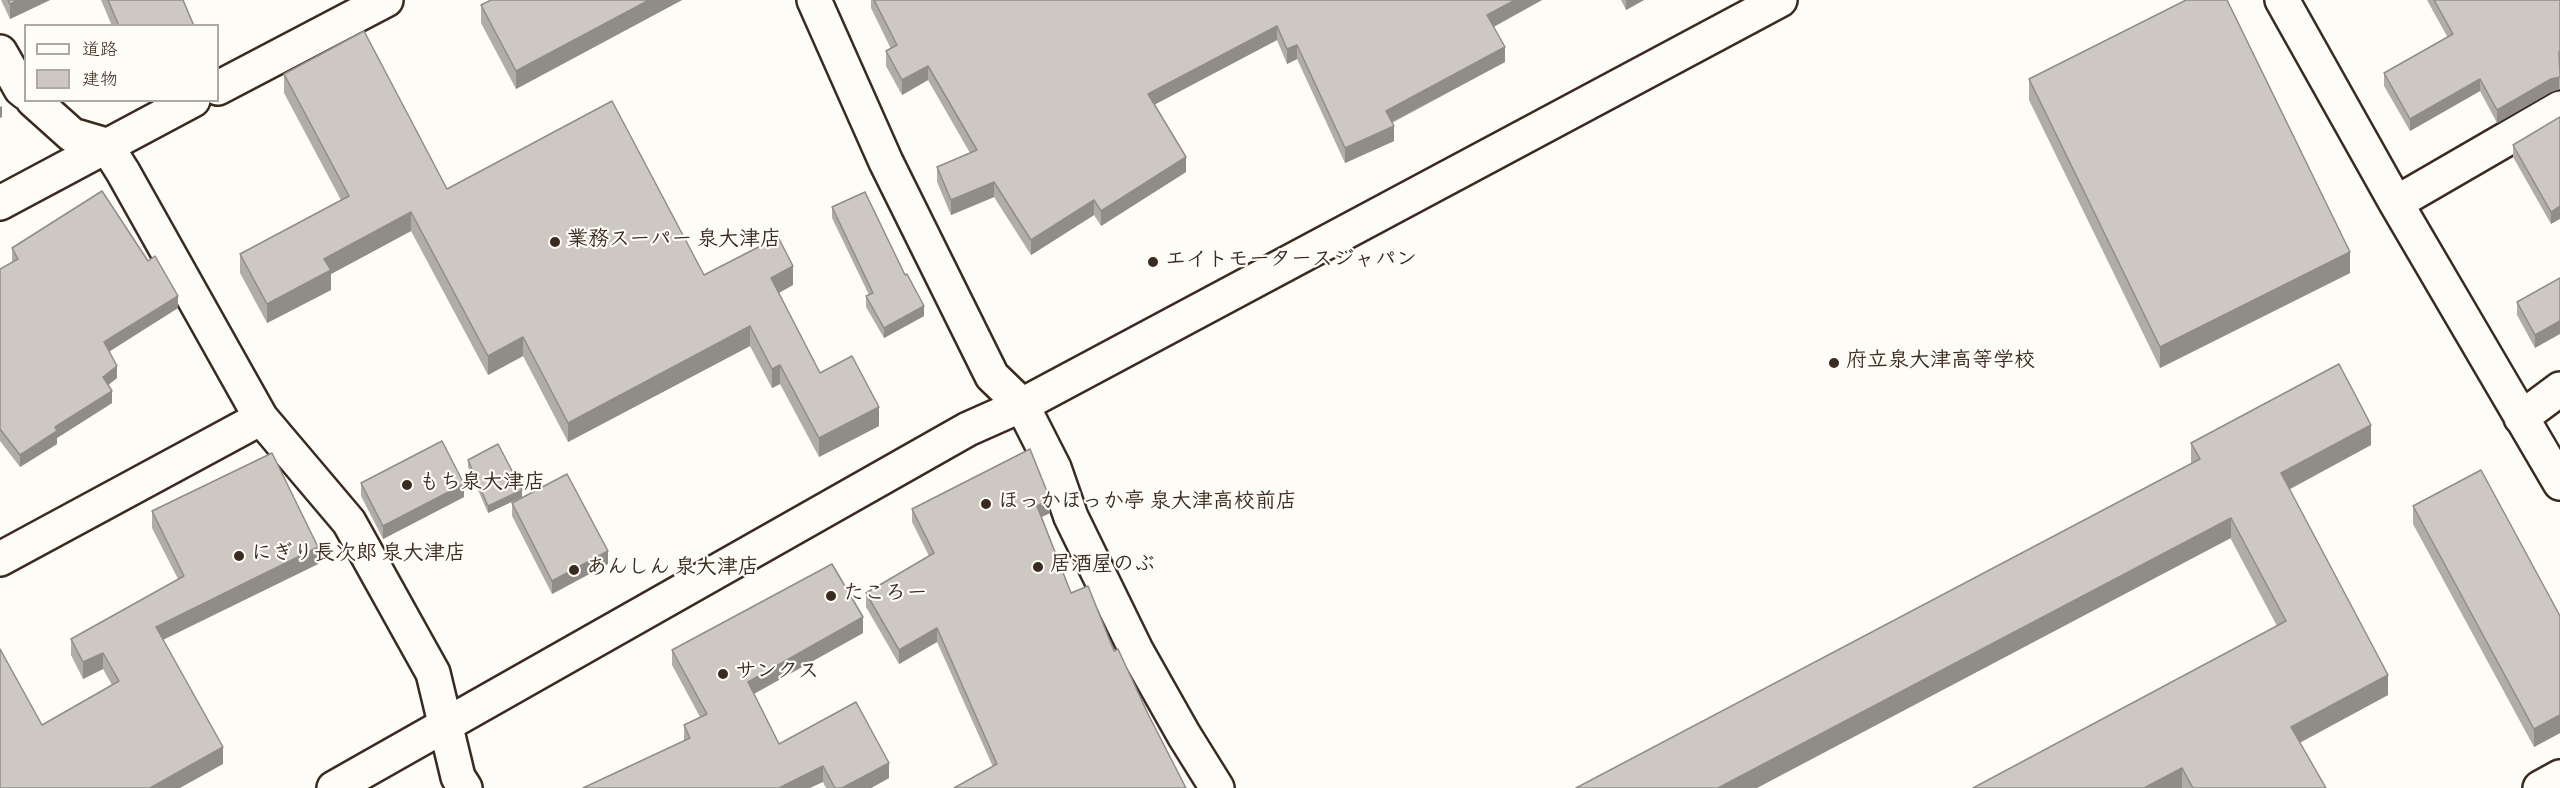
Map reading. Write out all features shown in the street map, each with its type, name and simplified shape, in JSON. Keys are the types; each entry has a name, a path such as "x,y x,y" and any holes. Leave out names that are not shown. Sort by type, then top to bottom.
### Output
{"street":[{"path":"219,87 386,0"},
{"path":"814,0 886,162 992,376 1022,405 1054,468 1071,517 1136,650 1217,788"},
{"path":"334,788 968,429 1022,405 1780,0"},
{"path":"2282,0 2396,203 2560,483"},
{"path":"0,52 24,91"},
{"path":"35,102 72,135 106,145 261,417 350,522 433,673 458,777 465,788"},
{"path":"0,203 189,102"},
{"path":"2396,203 2560,108"},
{"path":"2521,418 2560,388"},
{"path":"0,559 261,417"},
{"path":"2540,788 2560,777"}],"building":[{"path":"108,0 183,0 193,24 118,24"},
{"path":"491,0 649,0 516,71 481,5"},
{"path":"874,0 1515,0 1487,15 1505,47 1386,111 1394,126 1345,148 1297,45 1287,49 1277,26 1148,94 1186,157 1101,211 1094,200 1031,240 994,182 951,200 937,167 977,150 928,66 902,80 886,51 897,45"},
{"path":"2186,0 2227,0 2350,252 2160,347 2029,79"},
{"path":"2434,0 2560,0 2560,77 2551,79 2497,110 2480,79 2410,119 2384,73 2453,34"},
{"path":"364,31 447,189 612,101 704,275 778,237 793,266 771,278 820,373 852,356 879,407 819,438 780,365 772,369 750,326 568,423 523,337 488,356 411,212 324,259 331,270 267,304 240,254 349,196 284,74"},
{"path":"2560,117 2560,206 2551,212 2513,145"},
{"path":"102,191 148,261 155,256 178,296 104,342 117,366 103,377 112,391 55,427 57,431 20,455 0,429 0,269 18,259 12,248"},
{"path":"865,192 905,275 907,274 924,306 884,328 866,296 873,293 832,207"},
{"path":"2560,278 2560,321 2535,335 2517,302"},
{"path":"2339,364 2371,425 2281,473 2388,675 2291,727 2326,788 2193,788 2182,768 2144,788 1973,788 2286,621 2231,518 1718,788 1576,788 2200,459 2191,443"},
{"path":"442,441 464,484 383,526 361,483"},
{"path":"498,444 522,490 488,506 468,460"},
{"path":"1030,449 1050,499 1037,506 1071,593 1088,586 1114,651 1118,649 1186,788 954,788 997,764 937,628 899,650 866,593 934,553 912,509"},
{"path":"272,453 318,547 156,627 223,747 150,788 0,788 0,649 42,725 119,681 103,653 83,662 71,639 184,576 152,511"},
{"path":"2481,470 2560,616 2560,715 2534,729 2413,506"},
{"path":"567,474 608,551 552,581 512,503"},
{"path":"832,564 863,617 748,682 779,744 856,702 889,763 842,788 835,788 823,766 779,788 583,788 690,738 684,725 707,714 672,650"}],"place":[{"name":"業務スーパー 泉大津店","path":"555,242"},
{"name":"エイトモータースジャパン","path":"1153,262"},
{"name":"府立泉大津高等学校","path":"1834,363"},
{"name":"もち泉大津店","path":"407,485"},
{"name":"ほっかほっか亭 泉大津高校前店","path":"986,504"},
{"name":"にぎり長次郎 泉大津店","path":"239,556"},
{"name":"居酒屋のぶ","path":"1038,567"},
{"name":"あんしん 泉大津店","path":"574,570"},
{"name":"たころー","path":"831,596"},
{"name":"サンクス","path":"723,674"}]}
